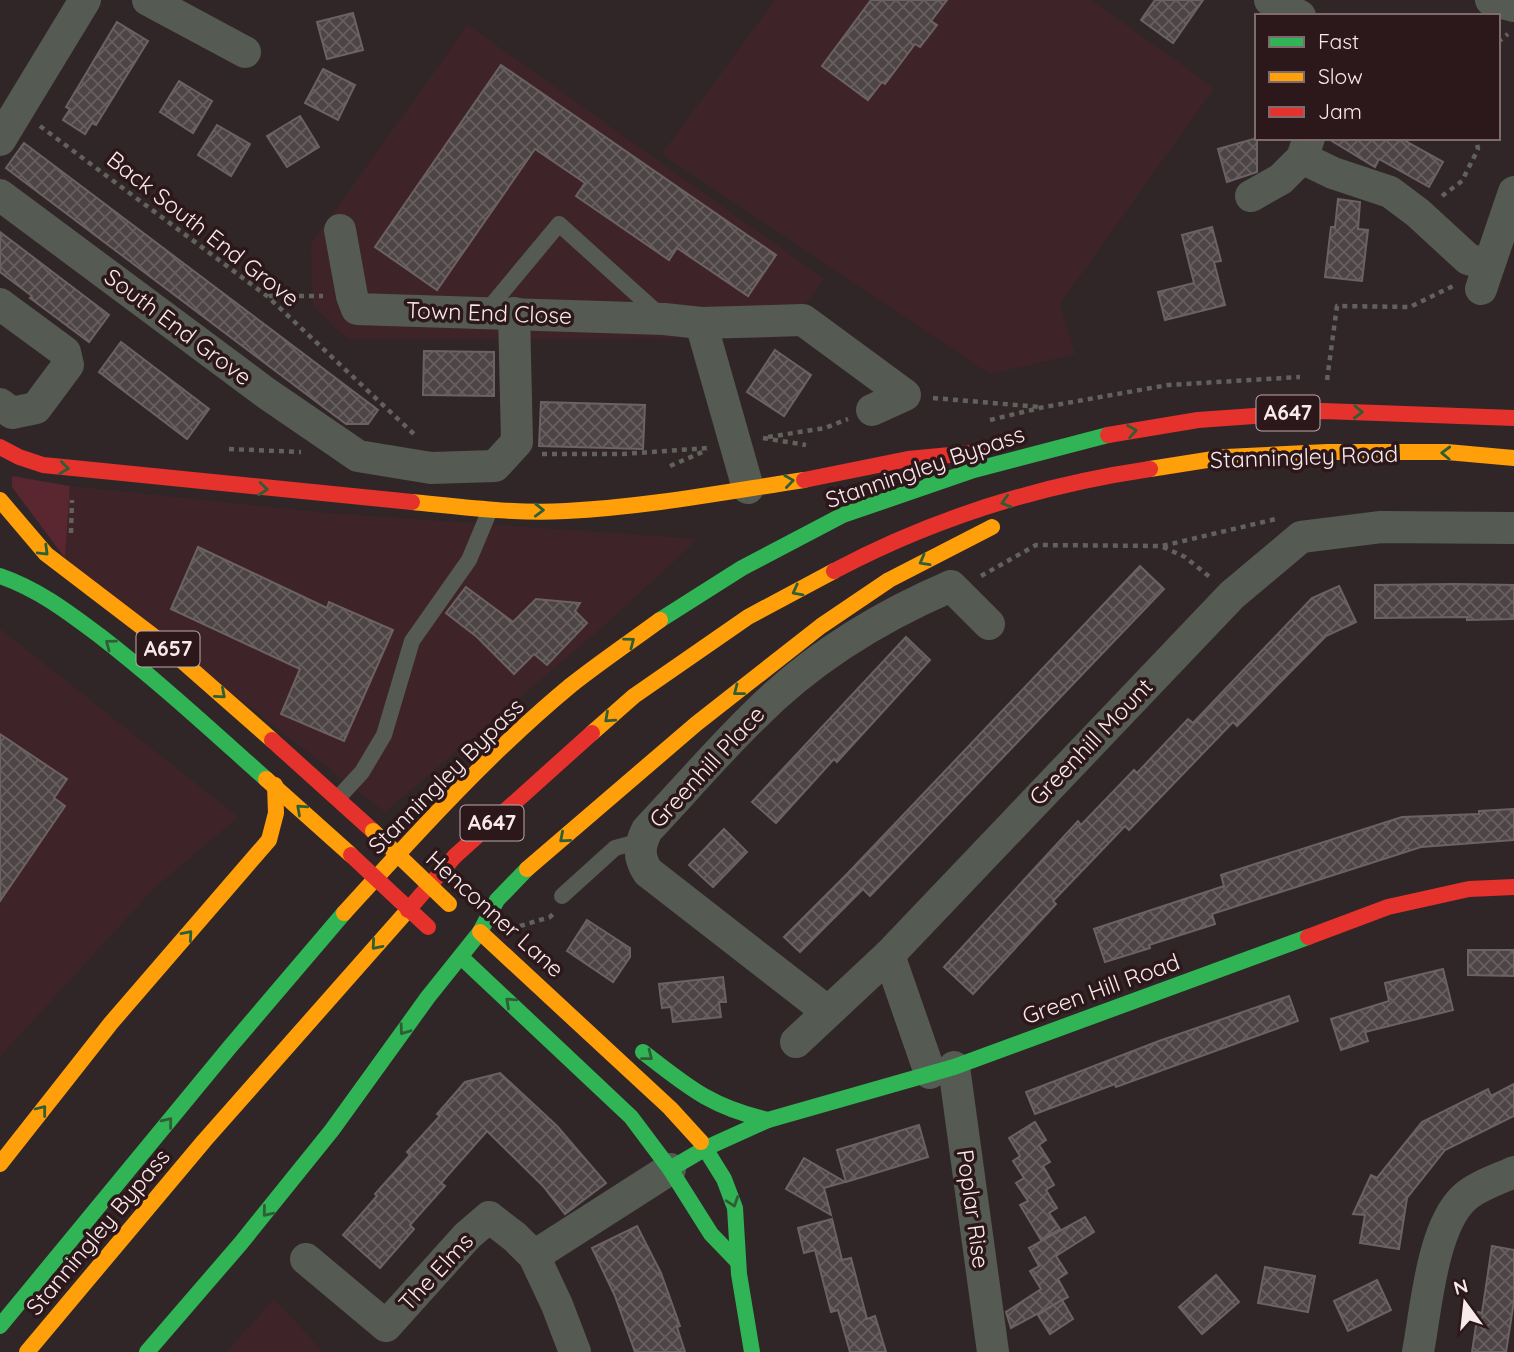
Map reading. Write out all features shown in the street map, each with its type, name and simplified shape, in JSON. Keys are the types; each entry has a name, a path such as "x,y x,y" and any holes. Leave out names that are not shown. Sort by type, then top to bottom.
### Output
{"main road":[{"name":"Stanningley Road","path":"1065,444 1198,419 1323,411 1514,418"},
{"name":"A647","path":"0,447 43,465 86,471 489,510 565,511 671,501 822,477 908,459 1065,444"},
{"name":"Stanningley Bypass","path":"0,1326 330,929 430,817 570,686 672,611 743,568 843,515 974,470 1065,444"},
{"name":"Stanningley Road","path":"1095,477 1226,457 1327,452 1447,452 1514,458"},
{"name":"A647","path":"147,1352 241,1243 332,1130 428,997 461,957 464,918 497,900 521,874 696,724 821,626 889,580 1095,477"},
{"name":"Stanningley Bypass","path":"27,1352 204,1141 455,856 634,696 748,617 853,561 935,525 1001,503 1095,477"},
{"name":"Henconner Lane","path":"0,500 46,554 183,661 338,798 682,1118 706,1148 732,1198 739,1219 738,1262 752,1352"},
{"path":"0,576 37,591 140,667 275,785 461,957 631,1117 670,1169 711,1234 738,1262"},
{"path":"0,1164 111,1023 269,840 276,821 278,804 275,785"},
{"name":"Green Hill Road","path":"706,1148 768,1120 942,1070 1388,907 1469,889 1514,887"},
{"path":"550,994 597,1016"},
{"path":"627,1040 678,1080 716,1104 741,1114 768,1120"},
{"path":"670,1169 706,1148"}],"street":[{"path":"0,140 85,0"},
{"path":"148,0 245,52"},
{"path":"1270,0 1296,14"},
{"path":"1491,0 1514,6"},
{"path":"1251,196 1281,179 1305,148 1333,173 1390,192 1418,213 1485,277 1514,192"},
{"name":"South End Grove","path":"0,195 266,393 358,456"},
{"path":"340,230 352,296"},
{"name":"Town End Close","path":"352,296 357,309 664,319 701,323 803,320 914,388"},
{"path":"0,304 65,352 68,365 36,408 6,408"},
{"path":"358,456 431,468 451,468 495,466 506,455 517,442 500,313"},
{"path":"701,323 748,488"},
{"path":"872,410 914,388"},
{"name":"Greenhill Mount","path":"796,1042 889,955 1232,594 1301,537 1381,527 1514,528"},
{"path":"951,586 989,624"},
{"name":"Greenhill Place","path":"828,1012 649,872 642,863 641,841 647,830 755,715 790,683 882,619 951,586"},
{"path":"889,955 942,1070"},
{"name":"Poplar Rise","path":"942,1070 993,1352"},
{"path":"534,1256 670,1169"},
{"path":"1418,1352 1439,1239 1450,1216 1466,1196 1514,1172"},
{"name":"The Elms","path":"306,1259 386,1326 467,1236 489,1217 534,1256 575,1352"}],"lane":[{"path":"500,313 559,225 664,319"},
{"path":"338,798 362,772 384,734 412,641 468,561 489,510"},
{"path":"562,895 615,848 641,841"}],"path":[{"name":"Back South End Grove","path":"20,111 267,296 451,468"},
{"path":"1418,213 1462,181 1478,149 1476,140"},
{"path":"1328,378 1337,306 1410,307 1439,293 1485,277"},
{"path":"267,296 352,296"},
{"path":"914,388 1044,407"},
{"path":"764,438 825,428 872,410"},
{"path":"506,455 623,454 712,448"},
{"path":"217,449 358,456"},
{"path":"70,544 72,497"},
{"path":"951,586 982,576 1036,545 1162,547 1185,557 1232,594"}],"shaded area":[{"path":"775,0 1091,0 1214,88 1060,304 1075,354 990,374 662,154"},
{"path":"468,25 824,279 780,338 348,339 313,306 311,244"},
{"path":"12,476 70,486 65,558 12,487"},
{"path":"70,486 327,513 698,539 600,629 385,812 65,558"},
{"path":"0,629 238,817 154,888 0,1056"},
{"path":"274,1299 323,1352 227,1352"}],"building":[{"path":"871,0 947,0 931,21 937,25 920,47 915,44 885,84 882,82 868,100 822,66"},
{"path":"1155,0 1203,0 1173,43 1141,20"},
{"path":"353,13 363,50 327,59 317,22"},
{"path":"117,22 148,41 96,125 92,123 85,134 63,120 70,109 66,107"},
{"path":"501,65 776,255 748,296 677,248 669,260 576,196 585,183 535,149 437,290 375,247"},
{"path":"323,69 355,85 338,120 305,103"},
{"path":"179,81 212,101 193,133 160,112"},
{"path":"300,116 319,147 287,167 267,136"},
{"path":"217,125 250,144 231,176 198,155"},
{"path":"1255,139 1257,172 1227,182 1218,149"},
{"path":"1330,140 1404,140 1443,162 1429,187 1379,159 1375,167"},
{"path":"24,143 378,410 368,424 346,424 6,168"},
{"path":"1338,199 1360,202 1358,229 1368,230 1362,281 1325,277 1331,227 1335,227"},
{"path":"1212,227 1221,261 1214,262 1225,305 1165,320 1158,292 1194,283 1182,235"},
{"path":"0,232 109,315 89,342 0,272"},
{"path":"121,342 209,409 187,439 99,372"},
{"path":"775,350 811,375 784,416 747,392"},
{"path":"424,351 494,352 494,396 423,395"},
{"path":"541,402 645,405 643,449 539,446"},
{"path":"198,547 327,608 329,602 393,630 344,741 281,714 300,669 171,609"},
{"path":"1140,566 1164,589 870,896 863,889 800,952 784,937"},
{"path":"1375,585 1514,585 1514,619 1375,618"},
{"path":"1339,586 1356,622 1326,636 1237,726 1233,722 1129,830 1125,826 1053,901 1056,904 973,994 944,967 1078,821 1081,825 1134,770 1137,773 1188,719 1193,723 1312,598"},
{"path":"466,587 513,622 536,599 580,603 575,611 587,623 547,665 534,654 514,674 477,637 446,613"},
{"path":"906,637 930,660 837,762 834,759 776,823 752,802"},
{"path":"0,734 67,779 54,798 65,806 0,901"},
{"path":"1514,809 1514,840 1421,847 1212,914 1215,924 1105,962 1094,929 1224,886 1221,875 1402,817 1479,814 1479,811"},
{"path":"724,829 747,852 713,887 689,865"},
{"path":"587,920 630,948 630,957 613,982 567,951"},
{"path":"1468,950 1514,950 1514,976 1468,975"},
{"path":"1443,969 1453,1010 1365,1032 1368,1041 1341,1050 1331,1019 1389,1001 1385,983"},
{"path":"723,977 726,1002 719,1002 721,1017 673,1022 671,1007 662,1008 659,984"},
{"path":"1289,996 1298,1021 1035,1114 1026,1092 1159,1041"},
{"path":"500,1073 557,1126 606,1183 565,1214 543,1186 487,1131 441,1183 445,1186 410,1225 414,1229 380,1268 343,1235 410,1155 407,1152 440,1116 437,1114 465,1082"},
{"path":"1514,1084 1514,1116 1445,1150 1407,1198 1399,1249 1360,1243 1365,1215 1353,1214 1371,1175 1377,1178 1422,1122 1488,1089 1491,1096"},
{"path":"1035,1122 1046,1140 1039,1145 1050,1162 1043,1166 1054,1185 1046,1190 1057,1208 1049,1213 1060,1229 1041,1240 1020,1205 1028,1201 1016,1183 1024,1178 1013,1161 1020,1156 1009,1138"},
{"path":"919,1125 928,1157 846,1182 837,1150"},
{"path":"804,1158 845,1182 824,1188 831,1215 786,1189"},
{"path":"1085,1217 1094,1232 1056,1256 1067,1273 1058,1279 1068,1297 1011,1328 1006,1312 1041,1289 1030,1271 1039,1266 1029,1248"},
{"path":"832,1219 842,1260 851,1258 867,1319 875,1316 886,1352 850,1352 838,1310 831,1312 815,1250 804,1253 798,1228"},
{"path":"637,1226 661,1273 680,1326 677,1327 685,1352 635,1352 615,1296 592,1248"},
{"path":"1492,1246 1514,1250 1514,1301 1506,1352 1472,1352 1478,1312 1482,1313"},
{"path":"1265,1267 1315,1276 1308,1312 1258,1303"},
{"path":"1216,1275 1239,1302 1202,1334 1179,1307"},
{"path":"1377,1280 1391,1310 1348,1331 1334,1301"},
{"path":"1062,1300 1073,1319 1050,1334 1038,1315"}],"traffic: fast":[{"path":"660,620 742,568 843,515 974,470 1108,435"},
{"path":"0,576 40,594 100,636 164,688 266,779"},
{"path":"147,1352 241,1243 332,1130 428,997 480,932 497,900 527,869"},
{"path":"0,1326 344,913"},
{"path":"670,1169 706,1148 768,1120 954,1067 1308,937"},
{"path":"461,957 631,1117 670,1169 711,1234 738,1262"},
{"path":"643,1052 715,1102 768,1120"},
{"path":"701,1142 724,1179 735,1208 739,1274 752,1352"}],"traffic: slow":[{"path":"1150,469 1226,457 1327,452 1447,452 1514,458"},
{"path":"412,502 508,511 566,511 656,503 804,480"},
{"path":"0,500 46,554 156,638 272,740"},
{"path":"527,869 696,724 821,626 889,580 992,527"},
{"path":"592,733 634,696 748,617 834,571"},
{"path":"344,913 453,795 510,739 570,686 660,620"},
{"path":"266,779 351,855"},
{"path":"0,1164 111,1023 269,840 276,813 275,785"},
{"path":"373,831 449,904"},
{"path":"27,1352 204,1141 408,910"},
{"path":"480,932 670,1108 701,1142"}],"traffic: jam":[{"path":"1108,435 1198,420 1323,411 1514,418"},
{"path":"0,447 43,465 412,502"},
{"path":"804,480 908,459 982,452"},
{"path":"834,571 909,535 988,506 1068,484 1150,469"},
{"path":"408,910 455,856 592,733"},
{"path":"272,740 373,831"},
{"path":"351,855 428,927"},
{"path":"1308,937 1388,907 1469,889 1514,887"}]}
